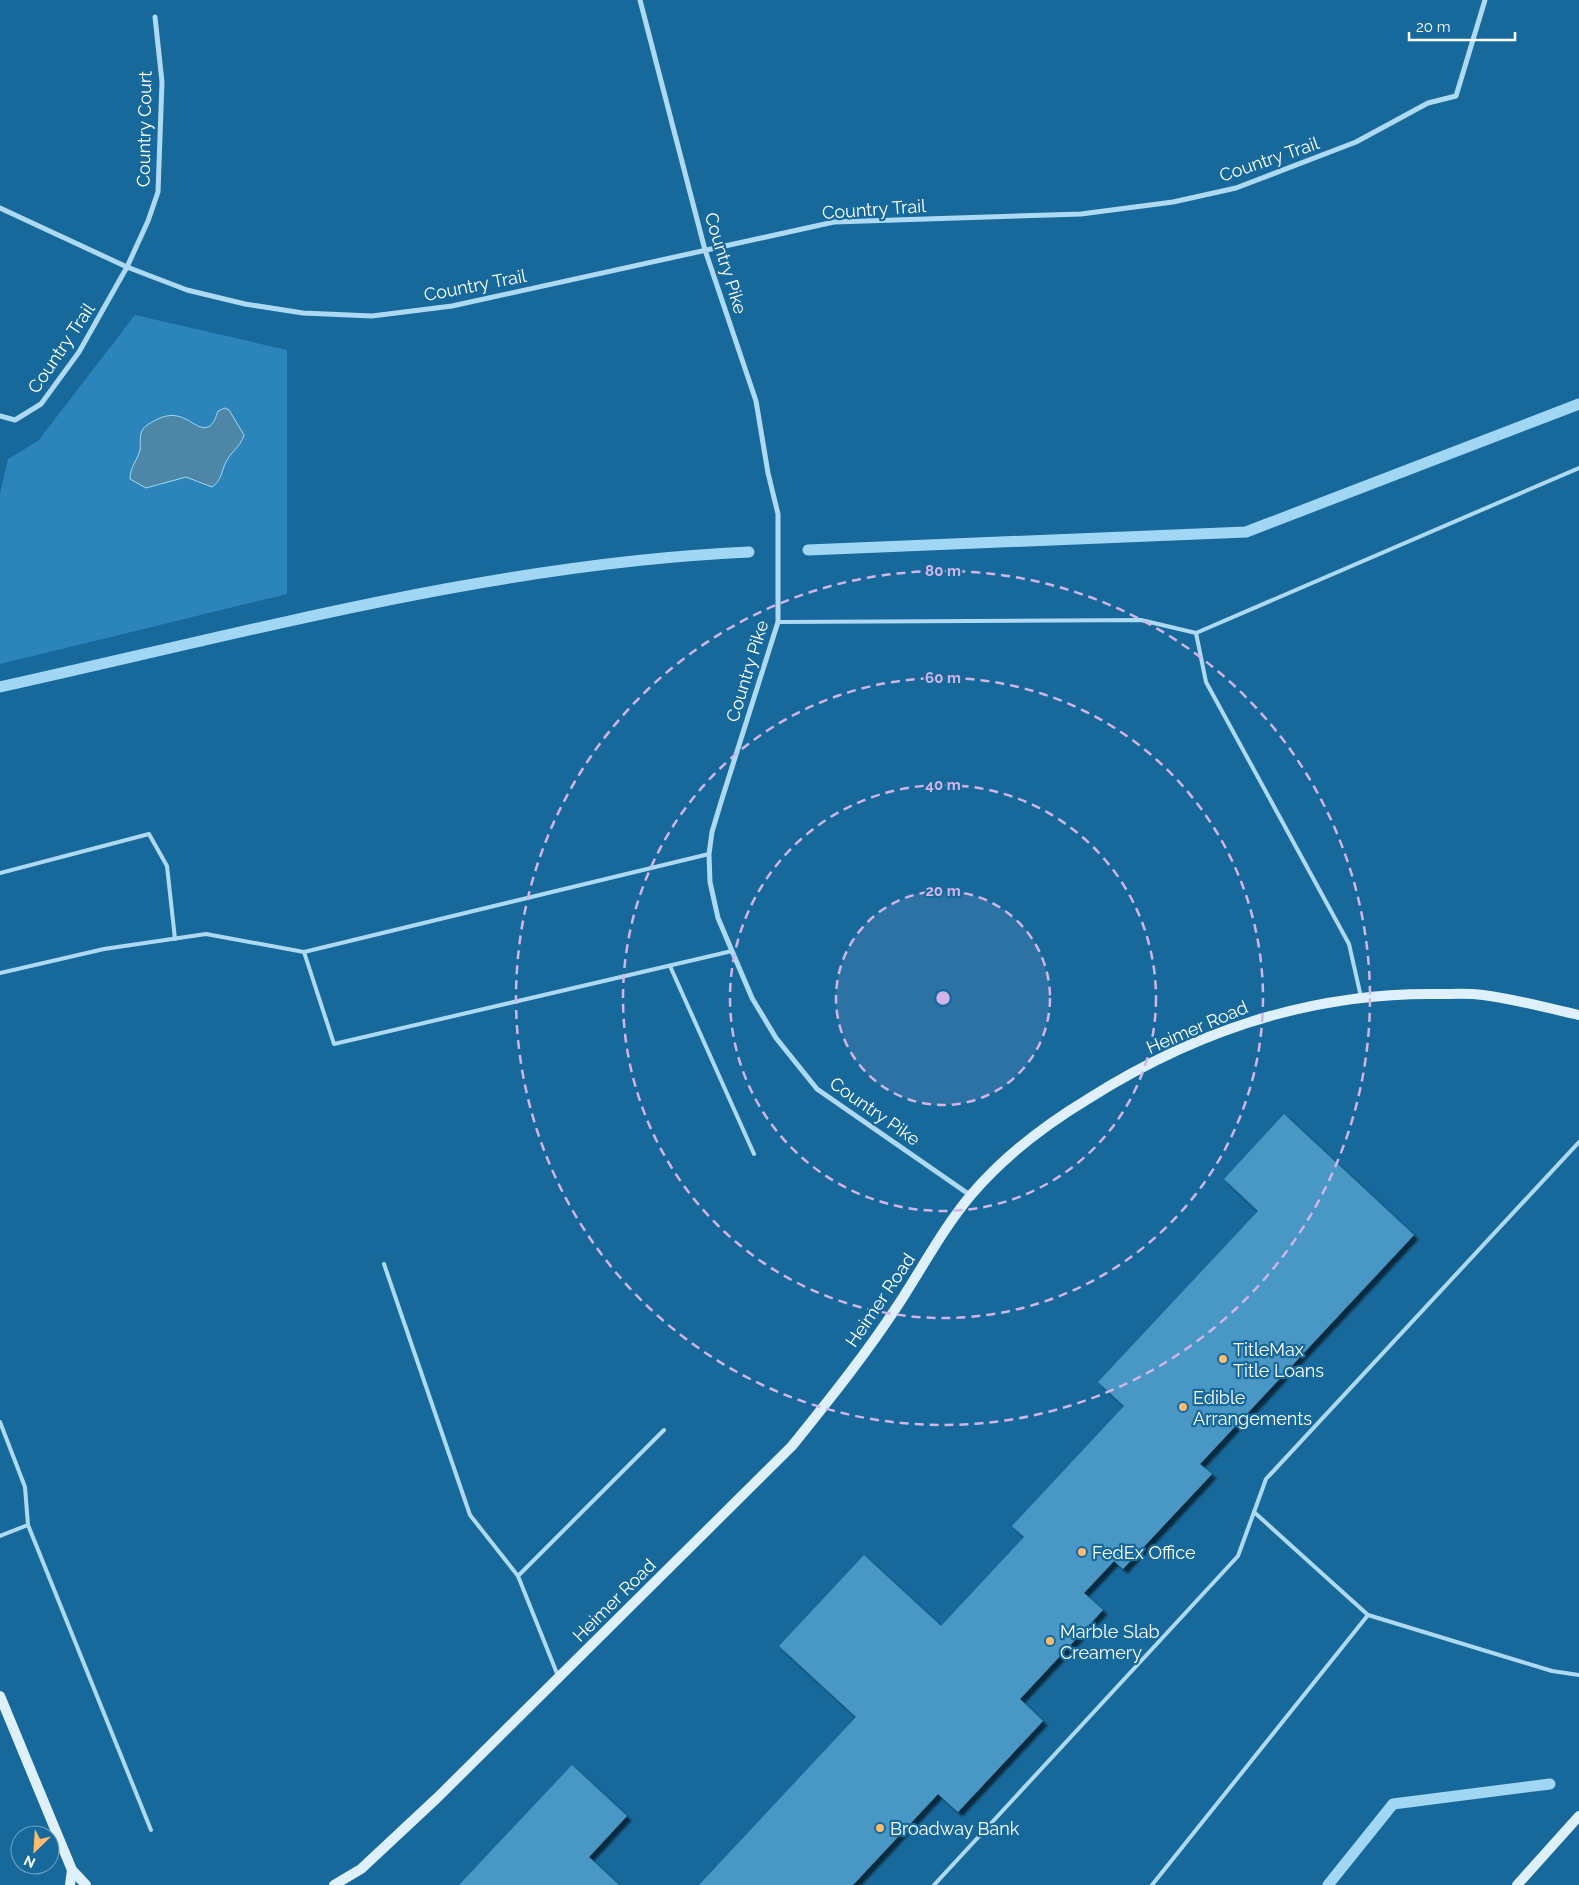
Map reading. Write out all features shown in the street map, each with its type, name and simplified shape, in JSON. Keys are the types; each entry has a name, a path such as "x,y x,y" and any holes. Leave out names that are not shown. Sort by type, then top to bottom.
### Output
{"street":[{"name":"Country Pike","path":"640,0 705,250 756,401 768,473 778,514 778,622 719,809 708,854 710,882 718,918 752,998 776,1038 818,1089 971,1195"},
{"name":"Country Trail","path":"0,208 127,267 187,290 245,304 303,313 372,316 452,306 834,222 1081,214 1173,202 1236,188 1356,142 1428,103 1456,96 1485,0"},
{"name":"Country Court","path":"127,267 148,221 158,192 162,82 155,17"},
{"name":"Country Trail","path":"0,416 15,420 41,404 79,352 127,267"},
{"name":"Heimer Road","path":"334,1885 361,1869 395,1837 559,1678 792,1446 839,1388 896,1308 971,1195 1021,1145 1063,1114 1118,1080 1229,1027 1285,1010 1361,997 1418,994 1482,995 1579,1015"},
{"path":"0,1696 72,1870 86,1885"},
{"path":"1517,1885 1579,1816"},
{"path":"70,1885 72,1870"}],"lane":[{"path":"778,622 1142,620 1196,633 1579,468"},
{"path":"1196,633 1206,682 1349,944 1361,997"},
{"path":"0,873 149,834 167,866 175,938"},
{"path":"0,973 104,949 206,934 304,952 708,854"},
{"path":"304,952 334,1044 732,951"},
{"path":"670,966 754,1154"},
{"path":"934,1885 1238,1556 1266,1479 1579,1142"},
{"path":"384,1264 470,1515 518,1576 559,1678"},
{"path":"0,1422 25,1487 28,1526 151,1830"},
{"path":"518,1576 664,1430"},
{"path":"1254,1512 1368,1615 1552,1670 1579,1675"},
{"path":"0,1536 28,1526"},
{"path":"1152,1885 1368,1615"}],"shaded area":[{"path":"135,315 287,350 287,594 0,664 0,494 8,459 38,441"},
{"path":"225,408 229,410 244,435 228,458 220,479 212,487 186,477 146,488 130,479 131,471 140,450 141,433 147,425 173,415 187,419 198,426 208,427 213,422 218,411"}],"building":[{"path":"1284,1114 1414,1235 1200,1464 1212,1474 1123,1569 1114,1561 1084,1593 1103,1610 1020,1699 1043,1721 958,1812 938,1794 853,1885 699,1885 856,1717 779,1646 864,1555 941,1626 1024,1537 1012,1526 1124,1406 1098,1382 1258,1211 1224,1179"},
{"path":"572,1765 627,1816 589,1857 619,1885 459,1885"}],"waterway":[{"path":"808,550 1246,532 1579,404"},
{"path":"0,687 278,623 466,585 560,570 655,559 749,552"},
{"path":"1328,1885 1393,1804 1550,1784"}],"place":[{"name":"TitleMax Title Loans","path":"1223,1359"},
{"name":"Edible Arrangements","path":"1183,1407"},
{"name":"FedEx Office","path":"1082,1552"},
{"name":"Marble Slab Creamery","path":"1050,1641"},
{"name":"Broadway Bank","path":"880,1828"}]}
